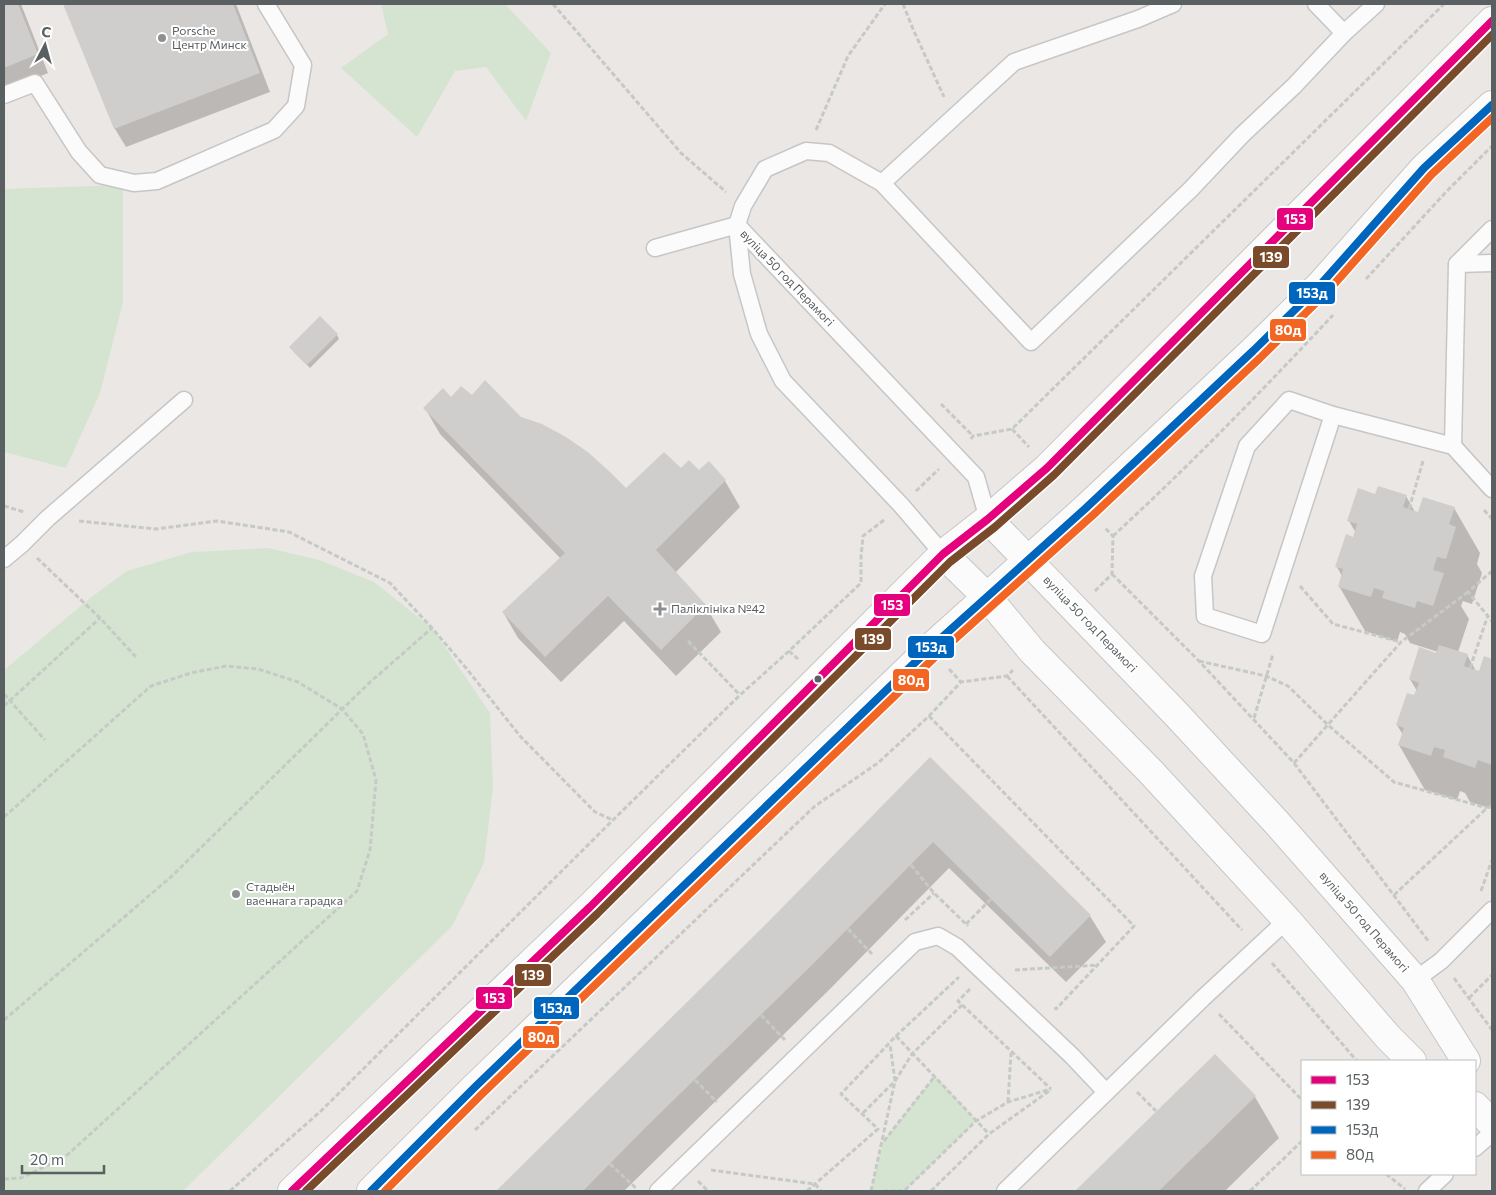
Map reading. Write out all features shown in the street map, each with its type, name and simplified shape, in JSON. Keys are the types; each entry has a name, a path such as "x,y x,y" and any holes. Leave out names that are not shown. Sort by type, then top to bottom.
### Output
{"street":[{"path":"292,1191 590,907 943,554 988,519 1047,468 1492,21"},
{"path":"371,1191 929,649 1086,508 1314,291 1424,168 1492,105"},
{"name":"вуліца 50 год Перамогі","path":"988,519 1170,708 1264,809 1415,980 1465,1060"},
{"name":"вуліца 50 год Перамогі","path":"943,554 988,598 1032,652 1151,772 1287,920 1388,1037 1411,1060"},
{"path":"1476,1107 1492,1124"}],"lane":[{"path":"4,95 35,83 79,152 100,175 134,183 157,181 274,130 296,106 303,66 266,4"},
{"path":"882,183 1014,62 1173,4"},
{"path":"1316,4 1344,33"},
{"path":"655,248 737,225 742,206 765,169 806,151 829,153 882,183 1031,342 1190,189 1242,135 1294,86 1344,33 1376,4"},
{"name":"вуліца 50 год Перамогі","path":"737,225 976,477 988,519"},
{"name":"вуліца 50 год Перамогі","path":"737,225 742,274 757,328 782,381 901,505 943,554"},
{"path":"1453,446 1457,264 1492,229"},
{"path":"1457,264 1492,262"},
{"path":"4,559 48,518 184,400"},
{"path":"1333,415 1262,634 1205,616 1203,576 1247,446 1289,400 1333,415 1453,446 1492,489"},
{"path":"1415,980 1441,961 1490,919"},
{"path":"1005,1191 1203,998 1287,920"},
{"path":"663,1190 684,1166 915,942 938,936 958,947 1072,1056 1106,1092"},
{"path":"1476,1147 1492,1133"},
{"path":"1427,1191 1444,1175"}],"path":[{"path":"553,4 681,152 742,206"},
{"path":"806,151 848,56 885,4"},
{"path":"903,4 954,118"},
{"path":"230,1191 322,1111 740,695 790,651 861,583 861,557 864,536 901,505 973,436 1012,429 1444,4"},
{"path":"1415,457 1430,462"},
{"path":"1409,509 1423,460"},
{"path":"1481,507 1492,519"},
{"path":"48,518 156,529 217,521 289,532 390,583 466,668 520,736 595,812 613,820"},
{"path":"22,544 100,618 136,657"},
{"path":"1294,763 1401,642 1468,592 1492,571"},
{"path":"1112,574 1254,718 1294,763 1428,939 1441,961 1492,1030"},
{"path":"1296,581 1333,624 1401,642"},
{"path":"1468,592 1492,621"},
{"path":"1470,668 1488,615"},
{"path":"4,706 100,618"},
{"path":"4,1020 172,876 368,684 432,628"},
{"path":"688,641 740,695"},
{"path":"1254,718 1275,648"},
{"path":"1199,661 1266,676 1288,686 1328,725 1394,782 1487,808"},
{"path":"4,817 151,686 191,673 226,666 258,669 298,682 342,709 363,734 376,780 370,850 357,891 65,1157 21,1178 4,1179"},
{"path":"1007,676 1258,947 1356,1060"},
{"path":"4,694 45,740"},
{"path":"474,1130 814,806 878,763 929,716 1134,926 1056,1009 1049,1002"},
{"path":"1394,895 1487,808 1492,806"},
{"path":"911,865 934,893 973,931"},
{"path":"966,924 991,899"},
{"path":"848,929 872,955"},
{"path":"1008,964 1022,976"},
{"path":"1015,970 1099,964"},
{"path":"1469,998 1492,975"},
{"path":"807,1191 878,1129 841,1094 896,1036 959,977 971,988 958,1001 1051,1089"},
{"path":"1203,998 1301,1099"},
{"path":"863,1113 896,1081 912,1054 962,1005"},
{"path":"761,1015 787,1041"},
{"path":"896,1036 989,1134"},
{"path":"871,1191 896,1081 890,1043"},
{"path":"1008,1102 1011,1053"},
{"path":"883,1142 935,1076"},
{"path":"695,1080 722,1107"},
{"path":"883,1191 905,1191 976,1121 1008,1102 1051,1089"},
{"path":"931,1191 989,1134 1051,1089"},
{"path":"1250,1191 1301,1142"},
{"path":"610,1164 638,1191"},
{"path":"684,1166 814,1184 821,1191"},
{"path":"1387,1175 1407,1191"}],"green space":[{"path":"381,4 505,4 551,53 526,121 486,67 455,71 417,137 341,68 388,34"},
{"path":"123,185 123,302 100,393 66,468 4,452 4,189"},
{"name":"Стадыён ваеннага гарадка","path":"268,548 319,560 374,582 432,628 490,713 493,787 484,863 452,926 183,1191 4,1191 4,670 94,595 127,571 192,552"},
{"path":"935,1076 976,1121 905,1190 871,1191 883,1142"}],"building":[{"path":"4,4 18,4 38,54 4,68"},
{"name":"Porsche Центр Минск","path":"63,4 233,4 260,73 114,129"},
{"path":"320,316 338,334 307,365 289,347"},
{"path":"485,380 521,417 542,424 566,437 589,453 626,488 664,452 681,468 689,460 699,470 709,461 726,480 656,550 706,605 661,650 608,596 545,657 502,612 565,553 423,408 443,388 451,397 461,386 472,395"},
{"path":"1378,486 1407,495 1403,507 1418,512 1423,497 1455,507 1449,524 1456,527 1446,559 1437,557 1433,570 1444,573 1433,606 1417,601 1415,608 1382,598 1384,591 1374,588 1371,597 1338,587 1343,569 1335,567 1346,534 1353,537 1357,524 1347,521 1358,488 1375,494"},
{"path":"1439,645 1468,654 1464,666 1479,671 1484,656 1492,659 1492,765 1478,760 1475,768 1443,757 1445,750 1434,747 1431,756 1398,745 1404,728 1396,725 1407,693 1414,695 1419,683 1409,679 1419,647 1436,653"},
{"path":"930,757 1091,915 1050,957 933,842 815,962 583,1191 496,1191 771,919"},
{"path":"1215,1054 1256,1096 1159,1191 1075,1191"}],"transit line":[{"name":"153","path":"292,1191 590,907 943,554 988,519 1047,468 1492,21"},
{"name":"139","path":"306,1191 597,914 950,562 995,527 1054,475 1492,35"},
{"name":"153д","path":"371,1191 475,1087 929,649 1086,508 1253,351 1321,284 1424,168 1492,105"},
{"name":"80д","path":"385,1191 482,1094 936,656 1093,515 1260,358 1328,291 1431,175 1492,118"}],"place":[{"name":"Porsche Центр Минск","path":"162,38"},
{"name":"Паліклініка №42","path":"660,609"},
{"name":"Стадыён ваеннага гарадка","path":"236,894"}]}
